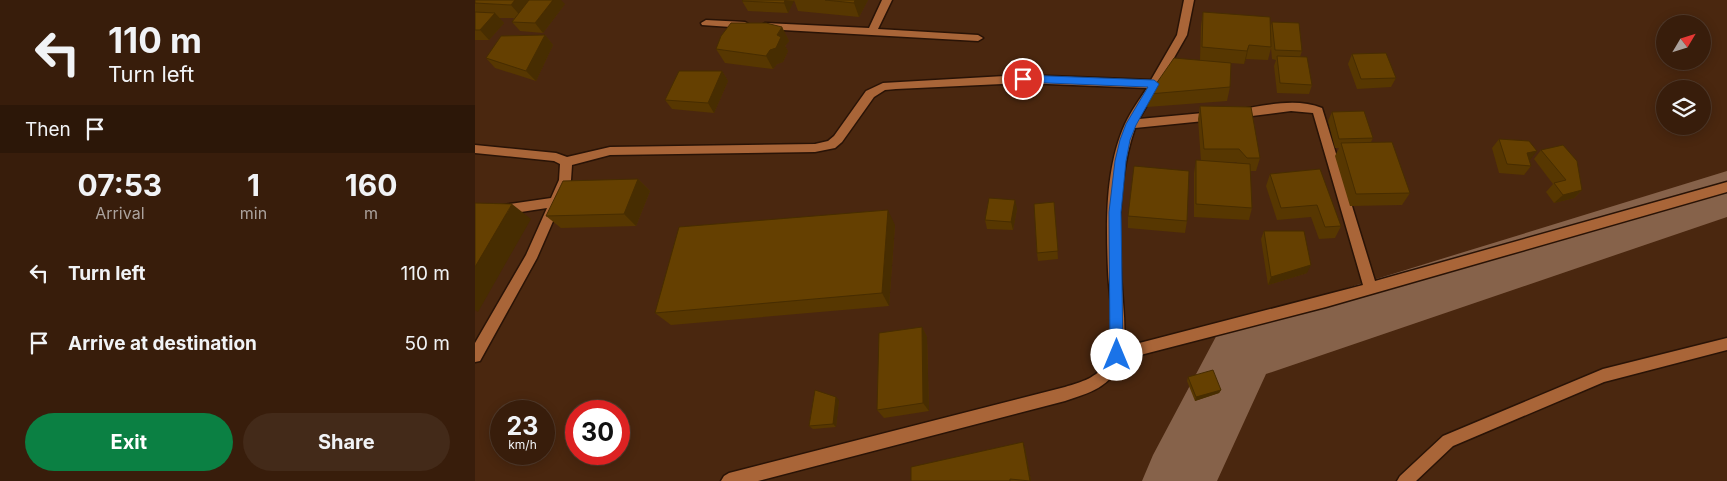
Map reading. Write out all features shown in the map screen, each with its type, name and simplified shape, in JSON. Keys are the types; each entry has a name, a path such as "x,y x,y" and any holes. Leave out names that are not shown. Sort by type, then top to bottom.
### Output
{"street":[{"path":"872,32 887,0"},
{"path":"729,481 1065,394 1100,380 1108,372 1117,355 1114,272 1115,198 1125,140 1131,124 1185,26 1189,0"},
{"path":"705,23 978,38"},
{"path":"475,150 556,157 566,162 610,151 815,148 831,145 838,139 870,94 883,87 1023,79 1154,84"},
{"path":"1131,124 1283,109 1312,108 1318,112 1370,288"},
{"path":"475,356 531,258 565,180 566,162"},
{"path":"1117,355 1370,288 1727,187"},
{"path":"475,214 556,202"},
{"path":"1405,481 1448,441 1603,376 1727,344"}],"building":[{"path":"475,0 515,0 511,5 475,3"},
{"path":"529,0 553,0 535,23 512,22"},
{"path":"743,0 785,0 784,3"},
{"path":"825,0 855,0 854,3"},
{"path":"475,12 495,13 480,30 475,30"},
{"path":"1203,12 1270,17 1271,47 1249,45 1247,51 1202,47"},
{"path":"1272,22 1299,23 1302,51 1275,50"},
{"path":"731,23 766,23 782,27 777,35 781,37 776,48 770,50 766,56 716,49 721,36"},
{"path":"545,35 526,71 486,58 501,36"},
{"path":"1386,53 1396,78 1361,79 1352,54"},
{"path":"1277,56 1307,57 1312,85 1280,83"},
{"path":"1174,58 1231,63 1230,87 1149,94"},
{"path":"679,71 722,71 708,103 665,100"},
{"path":"1200,106 1251,107 1260,158 1247,158 1239,149 1204,149"},
{"path":"1364,111 1373,138 1339,139 1332,112"},
{"path":"1499,139 1529,141 1537,151 1527,153 1531,166 1507,164"},
{"path":"1392,142 1410,193 1356,194 1341,143"},
{"path":"1563,145 1577,161 1582,190 1563,195 1554,183 1566,180 1541,150"},
{"path":"1196,160 1250,164 1252,208 1196,204"},
{"path":"1134,166 1189,171 1187,221 1128,216"},
{"path":"1320,169 1341,226 1325,227 1317,205 1281,208 1270,174"},
{"path":"638,179 624,214 546,216 563,181"},
{"path":"989,198 1015,200 1011,222 985,220"},
{"path":"1054,202 1058,251 1037,253 1034,204"},
{"path":"475,203 512,204 475,267"},
{"path":"888,210 882,293 655,313 679,227"},
{"path":"1264,231 1304,231 1311,265 1271,277"},
{"path":"922,327 923,403 877,410 879,333"},
{"path":"1213,370 1221,390 1196,397 1188,377"},
{"path":"815,390 836,397 833,424 809,426"},
{"path":"1023,442 1030,481 1010,479 1010,481 911,481 911,467"}],"taxiway":[{"path":"1179,481 1243,351 1727,194"}],"route":[{"path":"1023,79 1154,84 1131,124 1120,161 1115,198 1114,272 1117,310 1117,355"}]}
